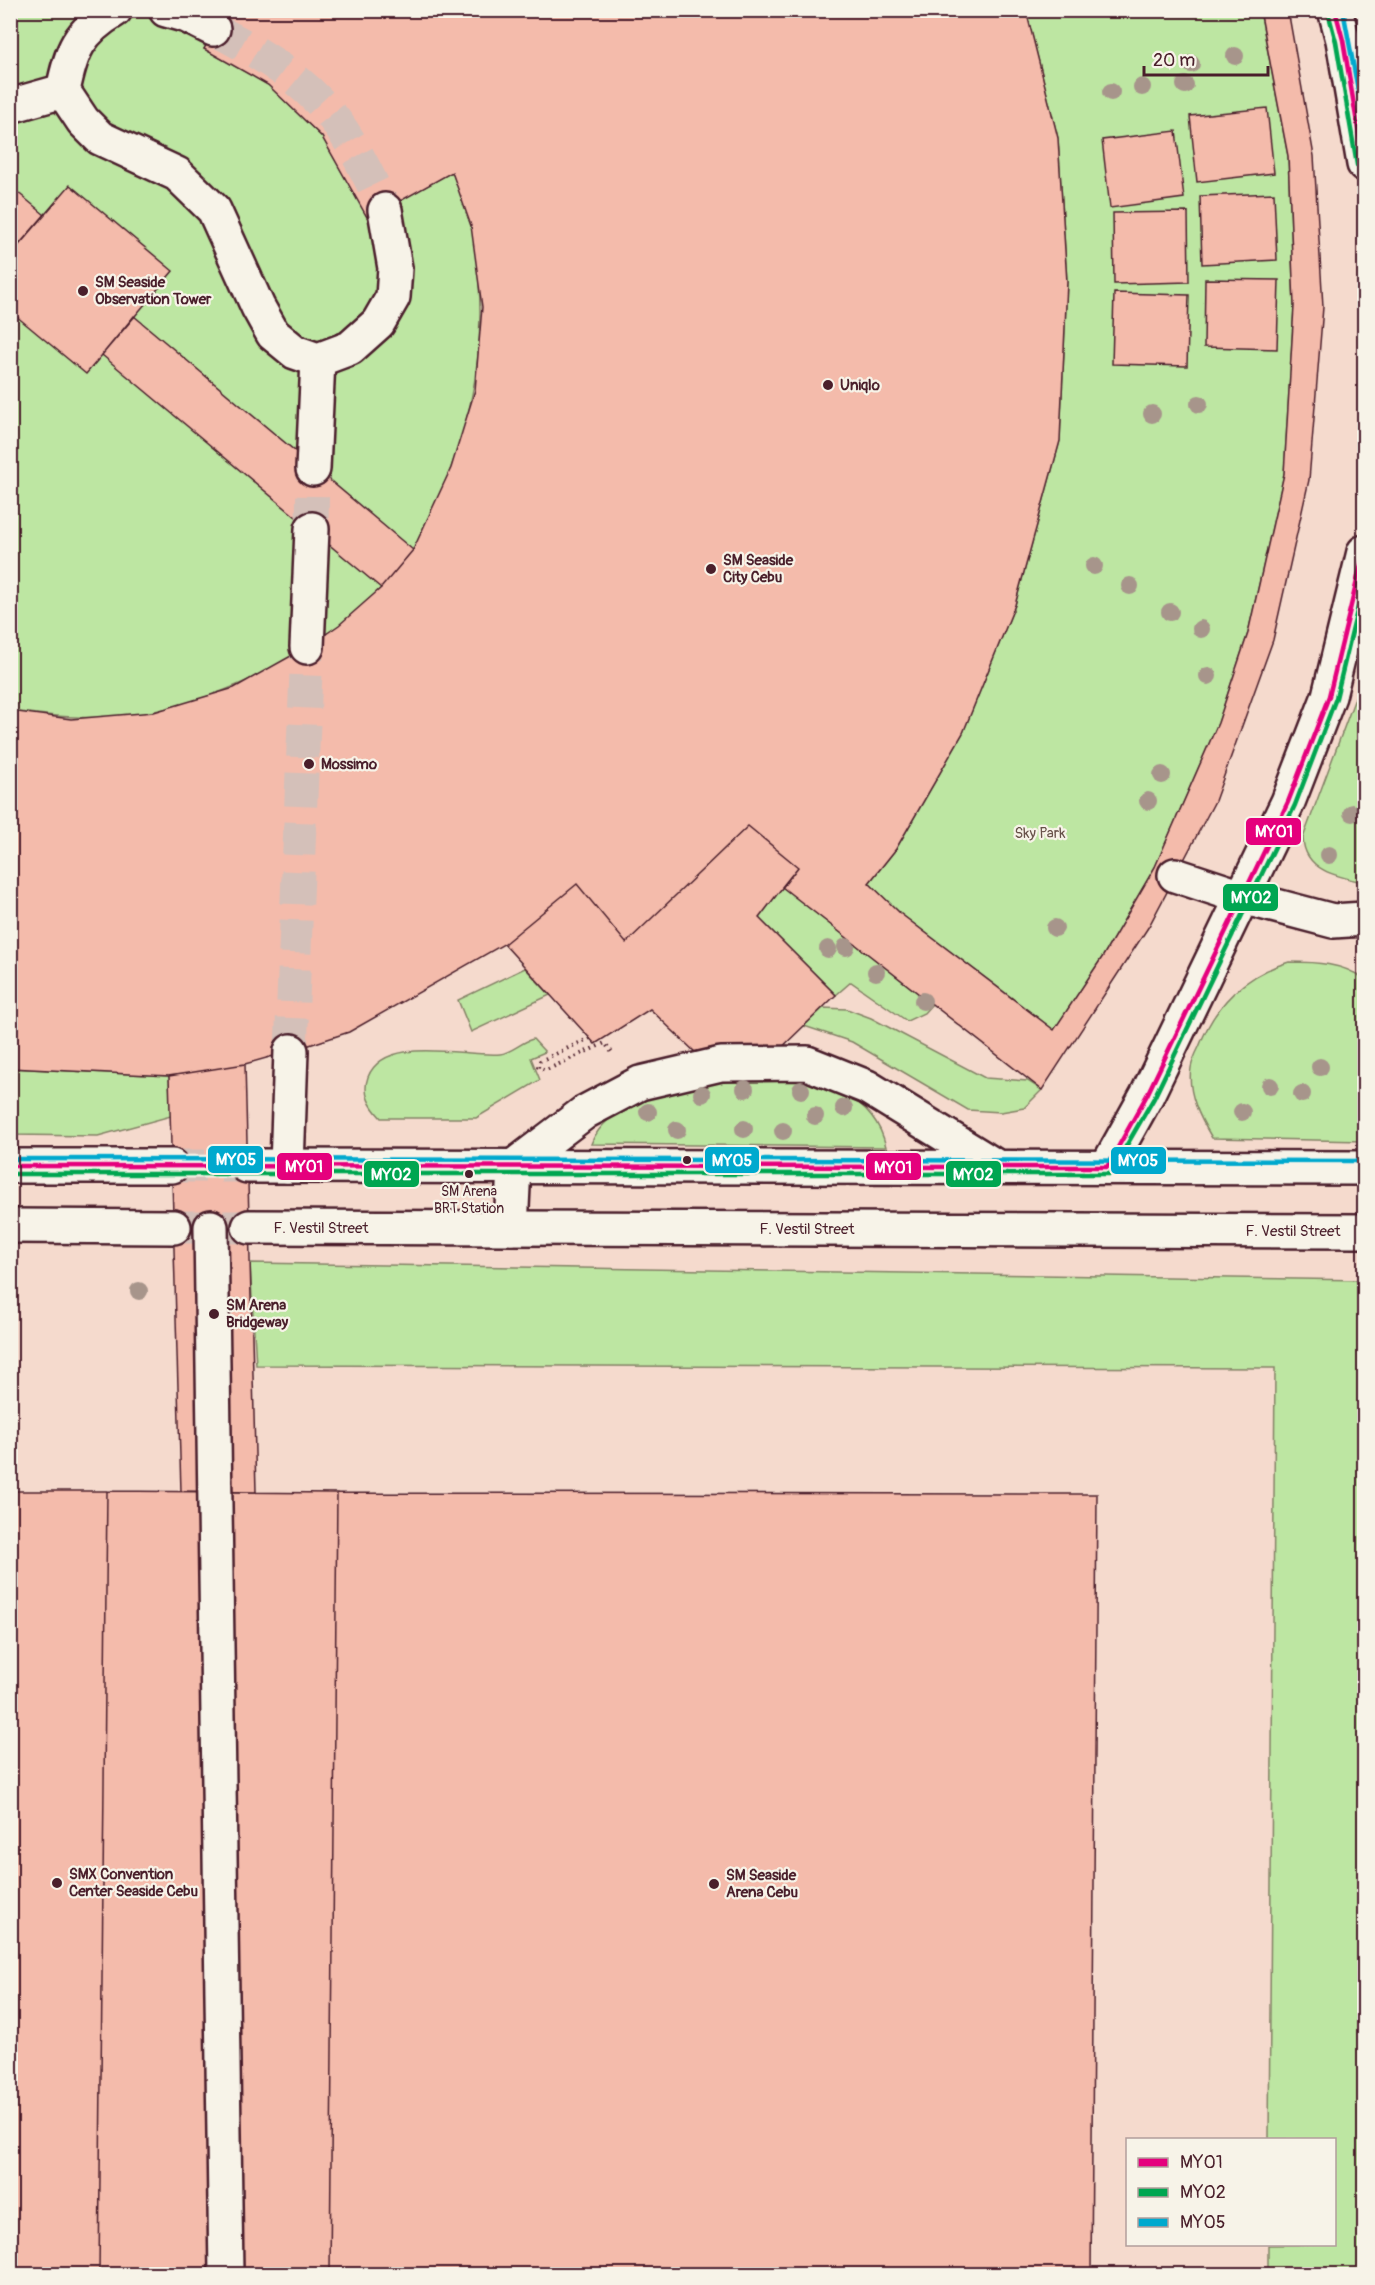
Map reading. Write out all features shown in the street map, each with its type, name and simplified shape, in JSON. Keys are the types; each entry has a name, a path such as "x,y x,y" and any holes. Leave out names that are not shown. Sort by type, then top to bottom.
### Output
{"main road":[{"path":"114,10 94,23 75,46 63,91 83,121 100,138 177,174 214,210 258,307 273,334 295,352 318,360 350,348 378,323 393,297 395,268 385,210"},
{"path":"166,10 187,16 213,29"},
{"path":"1335,10 1343,40 1365,164"},
{"path":"10,106 63,91"},
{"path":"314,469 318,360"},
{"path":"307,647 312,529"},
{"path":"1107,1167 1147,1095 1288,802 1329,696 1365,552"},
{"path":"1175,875 1242,897 1333,921 1365,918"},
{"path":"287,1166 291,1051"},
{"path":"511,1228 514,1166 585,1112 640,1083 721,1064 807,1063 867,1087 998,1167"},
{"path":"10,1166 172,1166"},
{"path":"247,1166 1365,1168"},
{"path":"10,1226 174,1227"},
{"path":"212,1227 226,2274"},
{"name":"F. Vestil Street","path":"249,1227 1365,1231"}],"path":[{"path":"590,1038 540,1060 538,1067 546,1070 605,1043 640,1083"}],"shaded area":[{"path":"11,11 1364,11 1364,2274 11,2274"}],"green space":[{"path":"11,11 226,11 204,49 268,85 322,137 368,218 452,172 472,228 480,296 480,330 472,397 453,462 424,530 412,551 388,581 361,608 298,654 228,689 155,711 119,716 65,717 11,711"},
{"name":"Sky Park","path":"1026,11 1260,11 1288,156 1294,306 1284,474 1248,633 1218,723 1155,867 1103,956 1054,1030 901,914 869,883 896,849 963,733 1015,605 1060,441 1067,282 1058,138"},
{"path":"1364,674 1364,882 1343,878 1316,865 1309,858 1303,838"},
{"path":"782,887 932,1004 924,1013 907,1021 851,982 836,995 759,918"},
{"path":"1289,962 1319,963 1338,967 1364,979 1364,1141 1212,1138 1199,1114 1191,1087 1191,1068 1214,1017 1223,1004 1246,983 1273,967"},
{"path":"525,968 550,995 471,1032 458,1000"},
{"path":"823,1008 847,1009 871,1018 985,1078 1028,1081 1042,1090 1024,1108 1001,1112 968,1110 852,1042 804,1026"},
{"path":"533,1039 545,1052 531,1058 540,1080 476,1118 381,1118 368,1099 366,1083 368,1077 377,1064 391,1056 427,1050 500,1054"},
{"path":"10,1068 169,1076 171,1116 98,1136 11,1135"},
{"path":"776,1077 829,1087 859,1103 880,1129 886,1147 591,1144 599,1129 612,1117 644,1098 663,1091 716,1079"},
{"path":"250,1263 1364,1280 1364,2274 1268,2274 1268,2246 1336,2246 1336,2138 1269,2138 1275,1368 256,1365"}],"building":[{"name":"SM Seaside City Cebu","path":"226,10 1026,10 1058,138 1067,282 1060,441 1015,605 963,733 896,849 869,883 901,914 1054,1030 1103,956 1155,867 1218,723 1248,633 1284,474 1294,306 1288,156 1260,10 1288,10 1314,156 1323,307 1309,480 1273,640 1215,801 1149,926 1042,1090 782,887 798,867 748,826 626,943 577,884 504,944 349,1032 291,1051 245,1064 169,1076 10,1068 10,711 71,719 154,712 234,688 307,647 339,625 381,588 413,550 451,468 475,390 482,307 471,226 452,172 368,219 322,137 268,85 204,49"},
{"path":"1267,108 1274,173 1197,182 1190,116"},
{"path":"1176,131 1184,198 1110,208 1102,140"},
{"name":"SM Seaside Observation Tower","path":"70,185 173,271 86,374 10,311 10,255"},
{"path":"10,186 45,215 12,253 10,252"},
{"path":"1274,193 1277,260 1202,264 1200,196"},
{"path":"1188,212 1189,282 1114,284 1113,213"},
{"path":"1205,279 1279,280 1277,349 1204,347"},
{"path":"1114,293 1189,295 1187,366 1112,364"},
{"path":"134,316 413,550 381,588 102,355"},
{"path":"748,826 798,867 759,918 836,995 776,1053 695,1052 650,1009 595,1044 504,944 577,884 626,943"},
{"name":"SM Arena Bridgeway","path":"245,1064 256,1492 181,1491 169,1076"},
{"name":"SMX Convention Center Seaside Cebu","path":"10,1491 107,1491 99,2274 10,2274"},
{"path":"107,1491 337,1493 330,2274 99,2274"},
{"name":"SM Seaside Arena Cebu","path":"337,1493 1097,1494 1091,2274 330,2274"}],"tunnel":[{"path":"213,29 282,69 312,94 338,124 351,144 385,210"},
{"path":"312,529 313,469"},
{"path":"291,1051 307,647"},
{"path":"172,1166 247,1166"},
{"path":"174,1227 249,1227"}],"transit line":[{"name":"MY01","path":"1335,10 1343,40 1364,164"},
{"name":"MY05","path":"1343,10 1364,122"},
{"name":"MY02","path":"1328,12 1336,42 1357,165"},
{"name":"MY01","path":"10,1166 1107,1167 1147,1095 1288,802 1329,696 1364,552"},
{"name":"MY02","path":"10,1174 1110,1174 1154,1098 1295,805 1336,698 1364,582"},
{"name":"MY05","path":"10,1159 1364,1161"}],"place":[{"name":"SM Seaside Observation Tower","path":"83,291"},
{"name":"Uniqlo","path":"828,385"},
{"name":"SM Seaside City Cebu","path":"711,569"},
{"name":"Mossimo","path":"309,764"},
{"name":"SM Arena BRT Station","path":"469,1174"},
{"name":"SM Arena Bridgeway","path":"214,1314"},
{"name":"SMX Convention Center Seaside Cebu","path":"57,1883"},
{"name":"SM Seaside Arena Cebu","path":"714,1884"}]}
